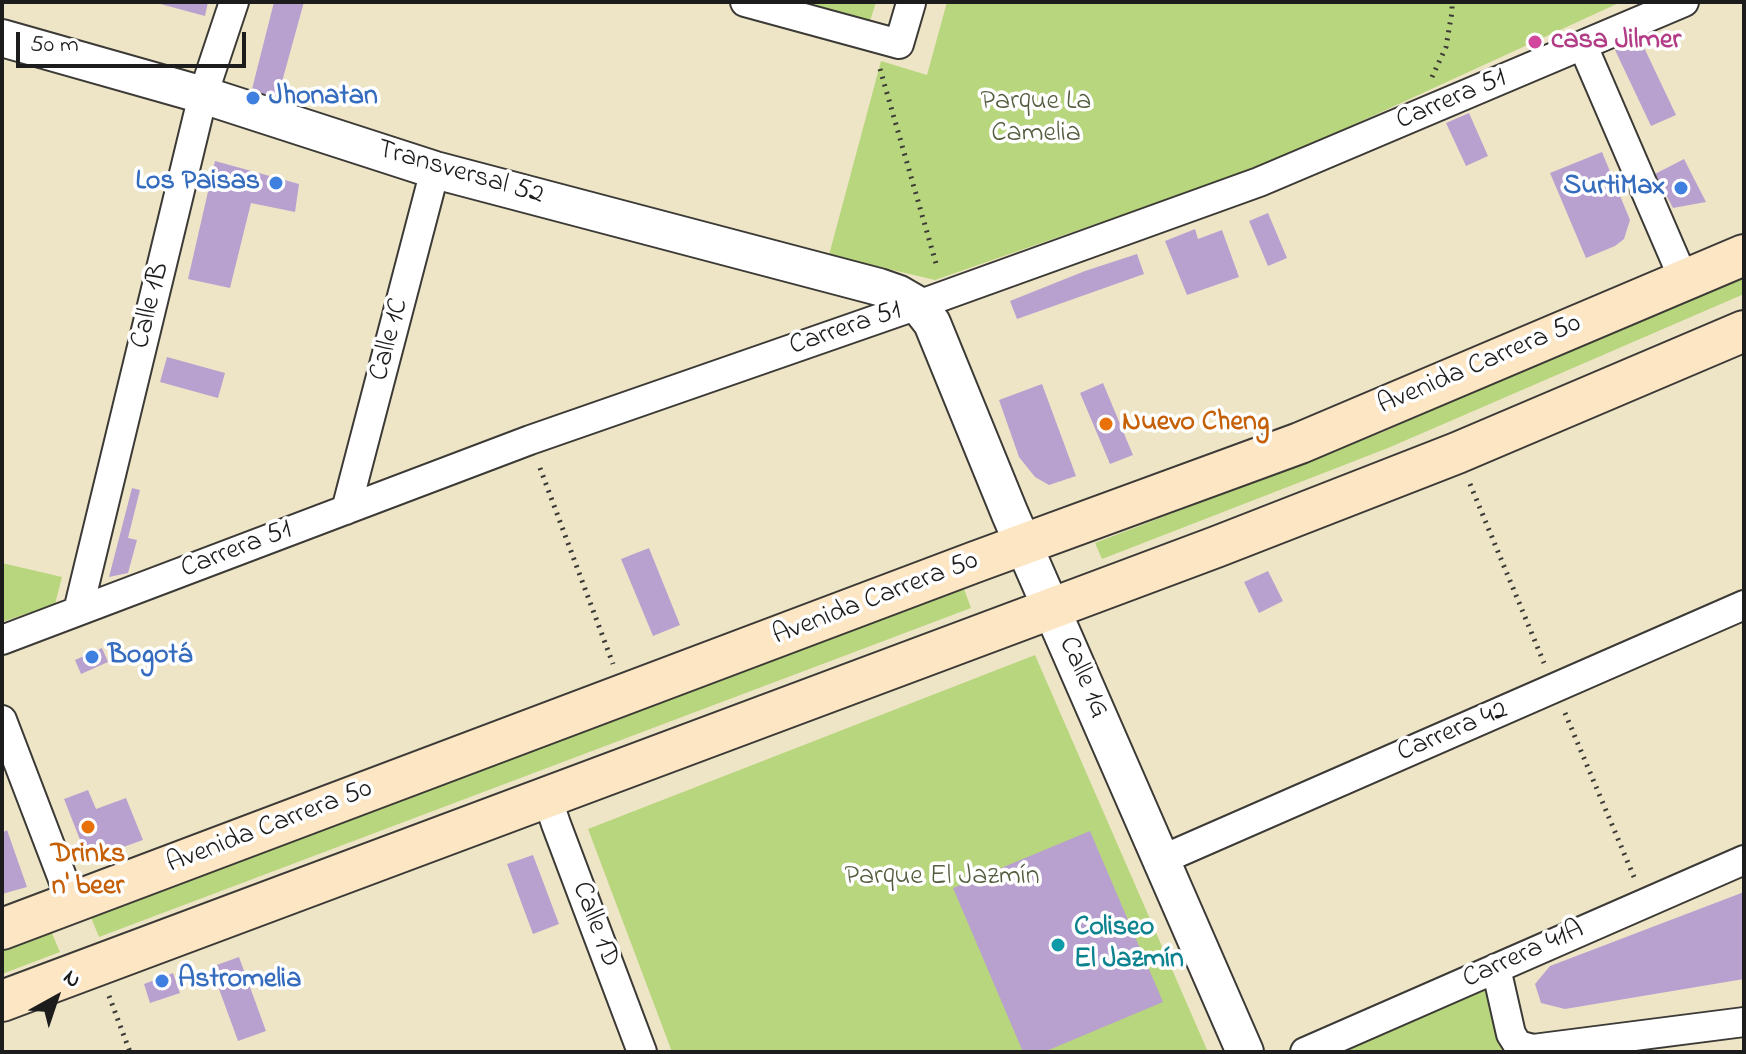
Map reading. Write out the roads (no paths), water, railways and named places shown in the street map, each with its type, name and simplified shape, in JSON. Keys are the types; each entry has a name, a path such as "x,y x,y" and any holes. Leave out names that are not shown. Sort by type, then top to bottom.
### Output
{"main road":[{"name":"Avenida Carrera 50","path":"2,929 1023,544 1300,443 1744,255"},
{"path":"2,1001 1051,609 1457,453 1744,331"}],"street":[{"name":"Calle 1B","path":"78,611 203,95 234,2"},
{"path":"745,2 899,44 911,3"},
{"name":"Carrera 51","path":"2,640 530,440 1259,182 1684,2"},
{"name":"Transversal 52","path":"2,38 203,95 435,170 899,294 932,300"},
{"path":"1583,46 1684,280"},
{"name":"Calle 1C","path":"346,510 435,170"},
{"name":"Calle 1G","path":"932,300 932,323 1023,544 1245,1052"},
{"name":"Carrera 42","path":"1161,860 1744,605"},
{"path":"2,720 72,903"},
{"name":"Calle 1D","path":"547,797 642,1052"},
{"name":"Carrera 41A","path":"1305,1052 1744,860"},
{"path":"1496,968 1511,1034 1518,1045 1533,1049 1744,1022"}],"place":[{"name":"casa Jilmer","path":"1535,42"},
{"name":"Jhonatan","path":"253,98"},
{"name":"Los Paisas","path":"276,183"},
{"name":"SurtiMax","path":"1681,188"},
{"name":"Nuevo Cheng","path":"1106,424"},
{"name":"Bogotá","path":"92,657"},
{"name":"Drinks n' beer","path":"88,827"},
{"name":"Coliseo El Jazmín","path":"1058,945"},
{"name":"Astromelia","path":"162,981"}],"park label":[{"name":"Parque La Camelia","path":"1036,119"},
{"name":"Parque El Jazmín","path":"942,878"}]}
